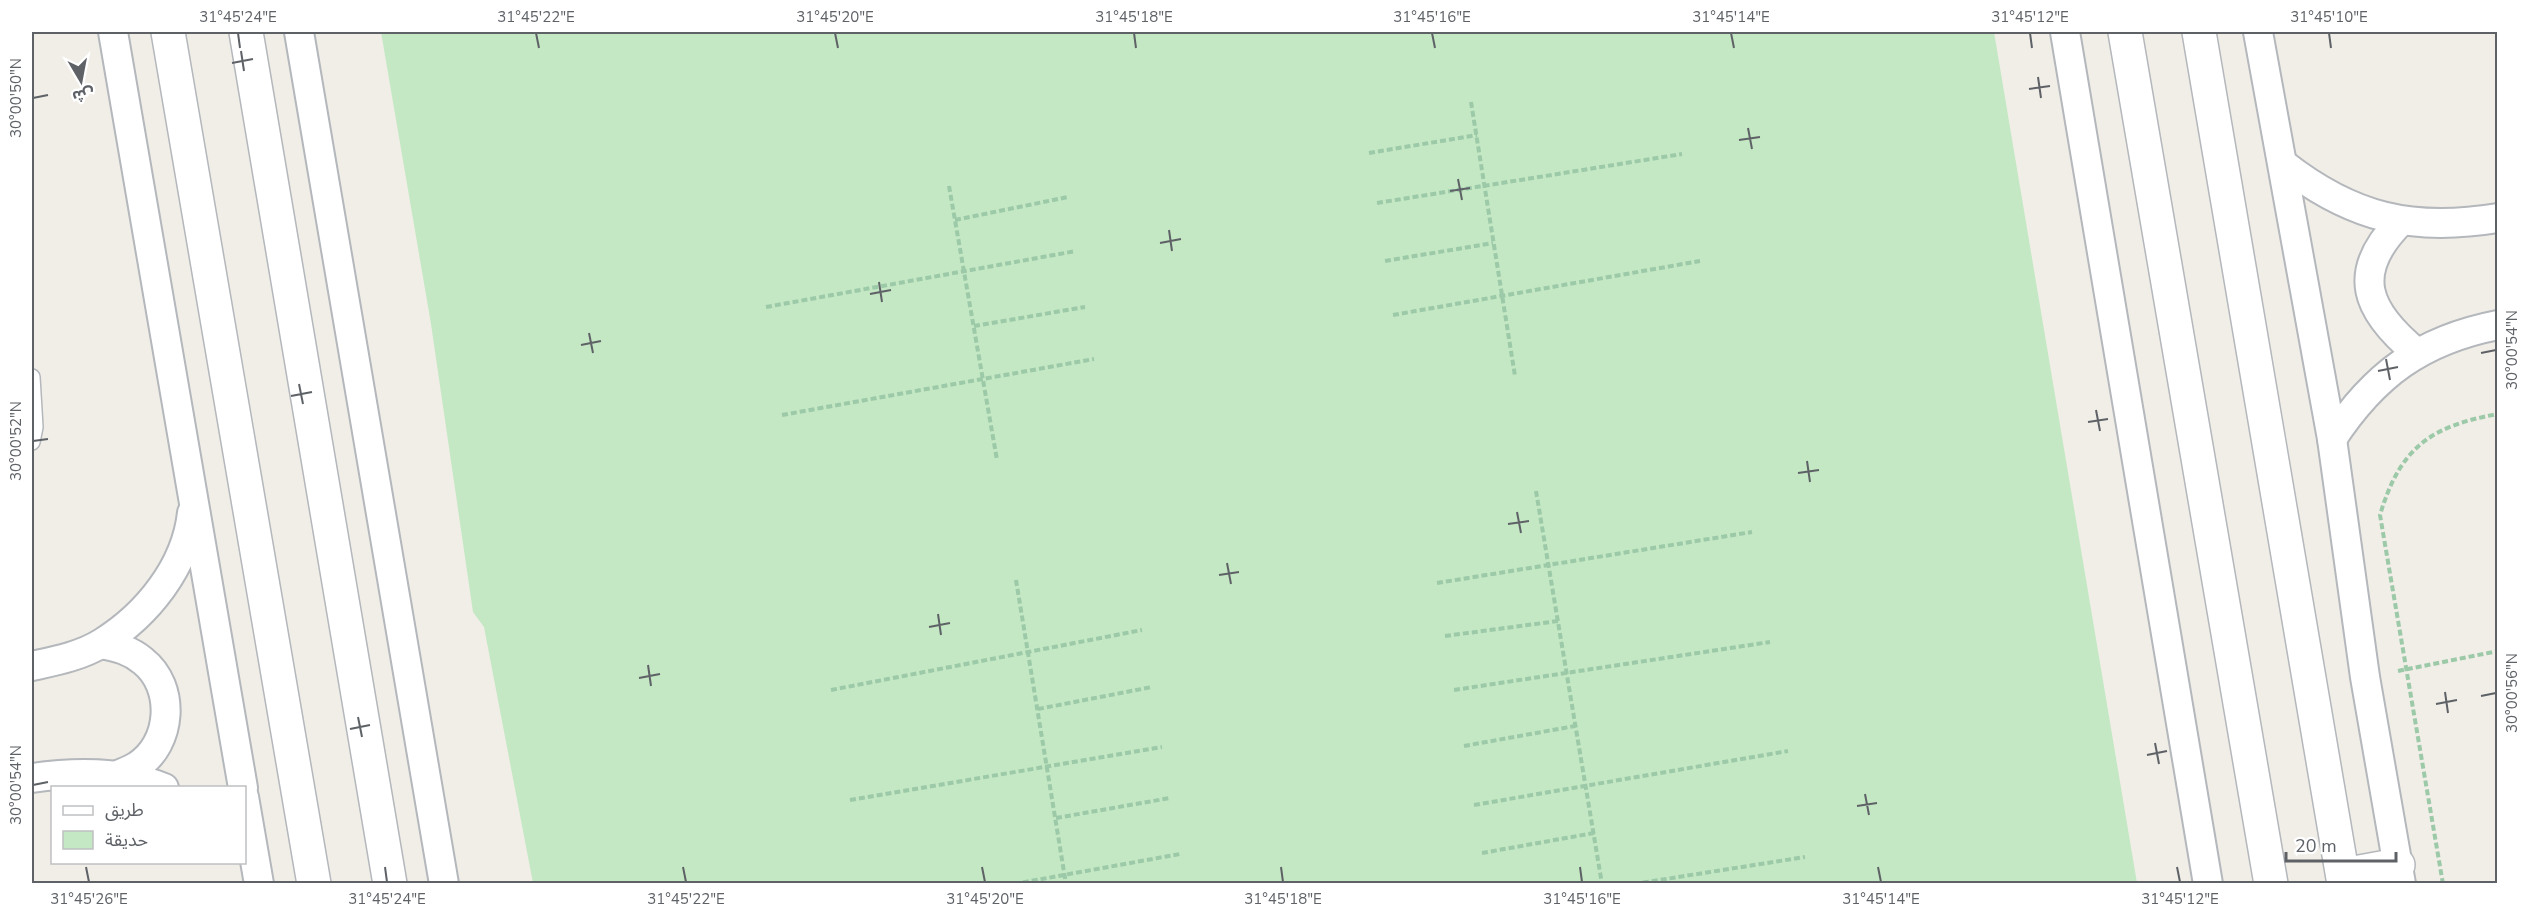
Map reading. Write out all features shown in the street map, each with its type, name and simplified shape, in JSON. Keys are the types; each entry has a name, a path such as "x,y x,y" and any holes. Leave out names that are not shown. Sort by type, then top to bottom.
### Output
{"street":[{"path":"113,32 243,786"},
{"path":"168,32 314,884"},
{"path":"246,32 390,884"},
{"path":"299,32 444,884"},
{"path":"2065,32 2208,884"},
{"path":"2125,32 2271,884"},
{"path":"2199,32 2344,879 2399,874 2365,677 2332,439 2258,32"},
{"path":"2283,164 2313,187 2346,205 2401,221 2437,225 2498,218"},
{"path":"2401,221 2376,252 2371,270 2370,288 2374,307 2384,324 2417,353"},
{"path":"2332,439 2352,408 2378,381 2417,353 2445,339 2498,325"},
{"path":"32,666 62,660 100,644 132,621 158,593 178,561 191,524 194,499"},
{"path":"100,644 124,649 144,662 159,680 166,703 165,727 154,749 138,766 116,776"},
{"path":"32,778 79,774 116,776 156,786"},
{"path":"246,817 248,837 259,884"}],"lane":[{"path":"32,377 35,427 32,442"}],"path":[{"path":"1471,102 1515,376"},
{"path":"1369,153 1476,135"},
{"path":"1377,203 1682,154"},
{"path":"949,186 997,460"},
{"path":"955,220 1068,197"},
{"path":"1385,261 1493,243"},
{"path":"766,307 1076,251"},
{"path":"1393,315 1700,261"},
{"path":"974,326 1085,307"},
{"path":"782,415 1094,359"},
{"path":"2443,884 2380,515 2390,483 2408,457 2434,433 2464,420 2498,414"},
{"path":"1536,491 1602,884"},
{"path":"1437,583 1752,531"},
{"path":"1016,580 1066,884"},
{"path":"1445,636 1558,621"},
{"path":"831,690 1142,630"},
{"path":"1454,690 1770,642"},
{"path":"2365,677 2498,651"},
{"path":"1037,709 1152,687"},
{"path":"1464,746 1575,726"},
{"path":"850,800 1162,747"},
{"path":"1474,806 1788,751"},
{"path":"1055,818 1170,798"},
{"path":"1482,853 1594,833"},
{"path":"1014,884 1180,854"},
{"path":"1634,884 1805,857"}],"green space":[{"path":"381,32 1994,32 2137,883 533,883 484,627 473,612 431,324"}]}
